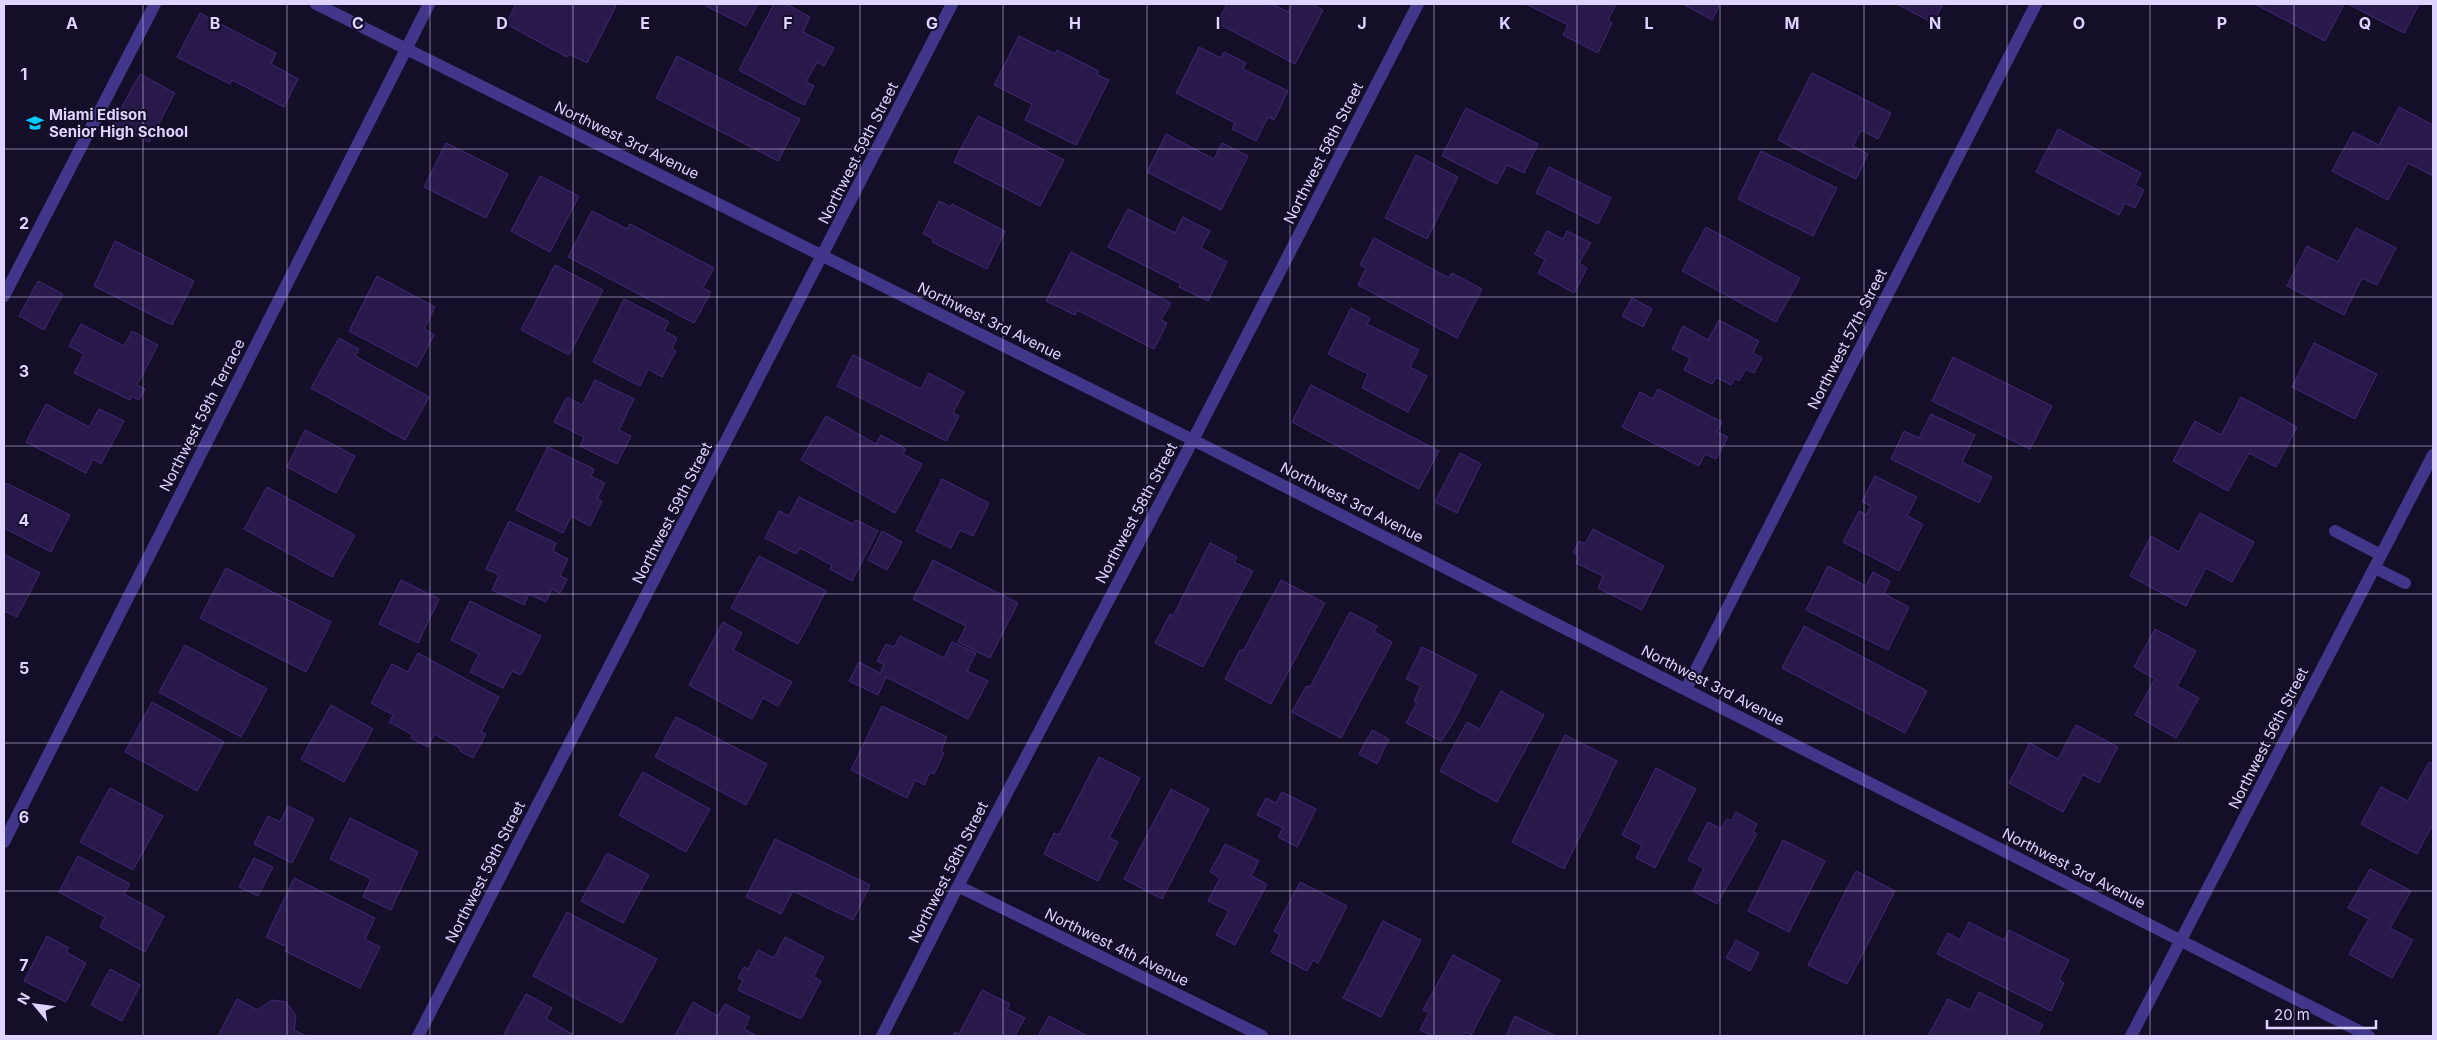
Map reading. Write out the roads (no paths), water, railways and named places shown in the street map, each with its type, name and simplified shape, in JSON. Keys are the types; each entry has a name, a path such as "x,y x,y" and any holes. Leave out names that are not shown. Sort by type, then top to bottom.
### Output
{"street":[{"path":"4,296 155,4"},
{"name":"Northwest 3rd Avenue","path":"316,4 1193,440 2369,1036"},
{"name":"Northwest 59th Terrace","path":"4,842 429,4"},
{"name":"Northwest 59th Street","path":"418,1036 824,256 952,4"},
{"name":"Northwest 58th Street","path":"882,1036 958,886 1193,440 1418,4"},
{"name":"Northwest 57th Street","path":"1686,690 2036,4"},
{"name":"Northwest 56th Street","path":"2131,1036 2433,455"},
{"path":"2335,531 2382,555"},
{"path":"2375,568 2405,583"},
{"name":"Northwest 4th Avenue","path":"958,886 1262,1036"}],"place":[{"name":"Miami Edison Senior High School","path":"35,123"}]}
